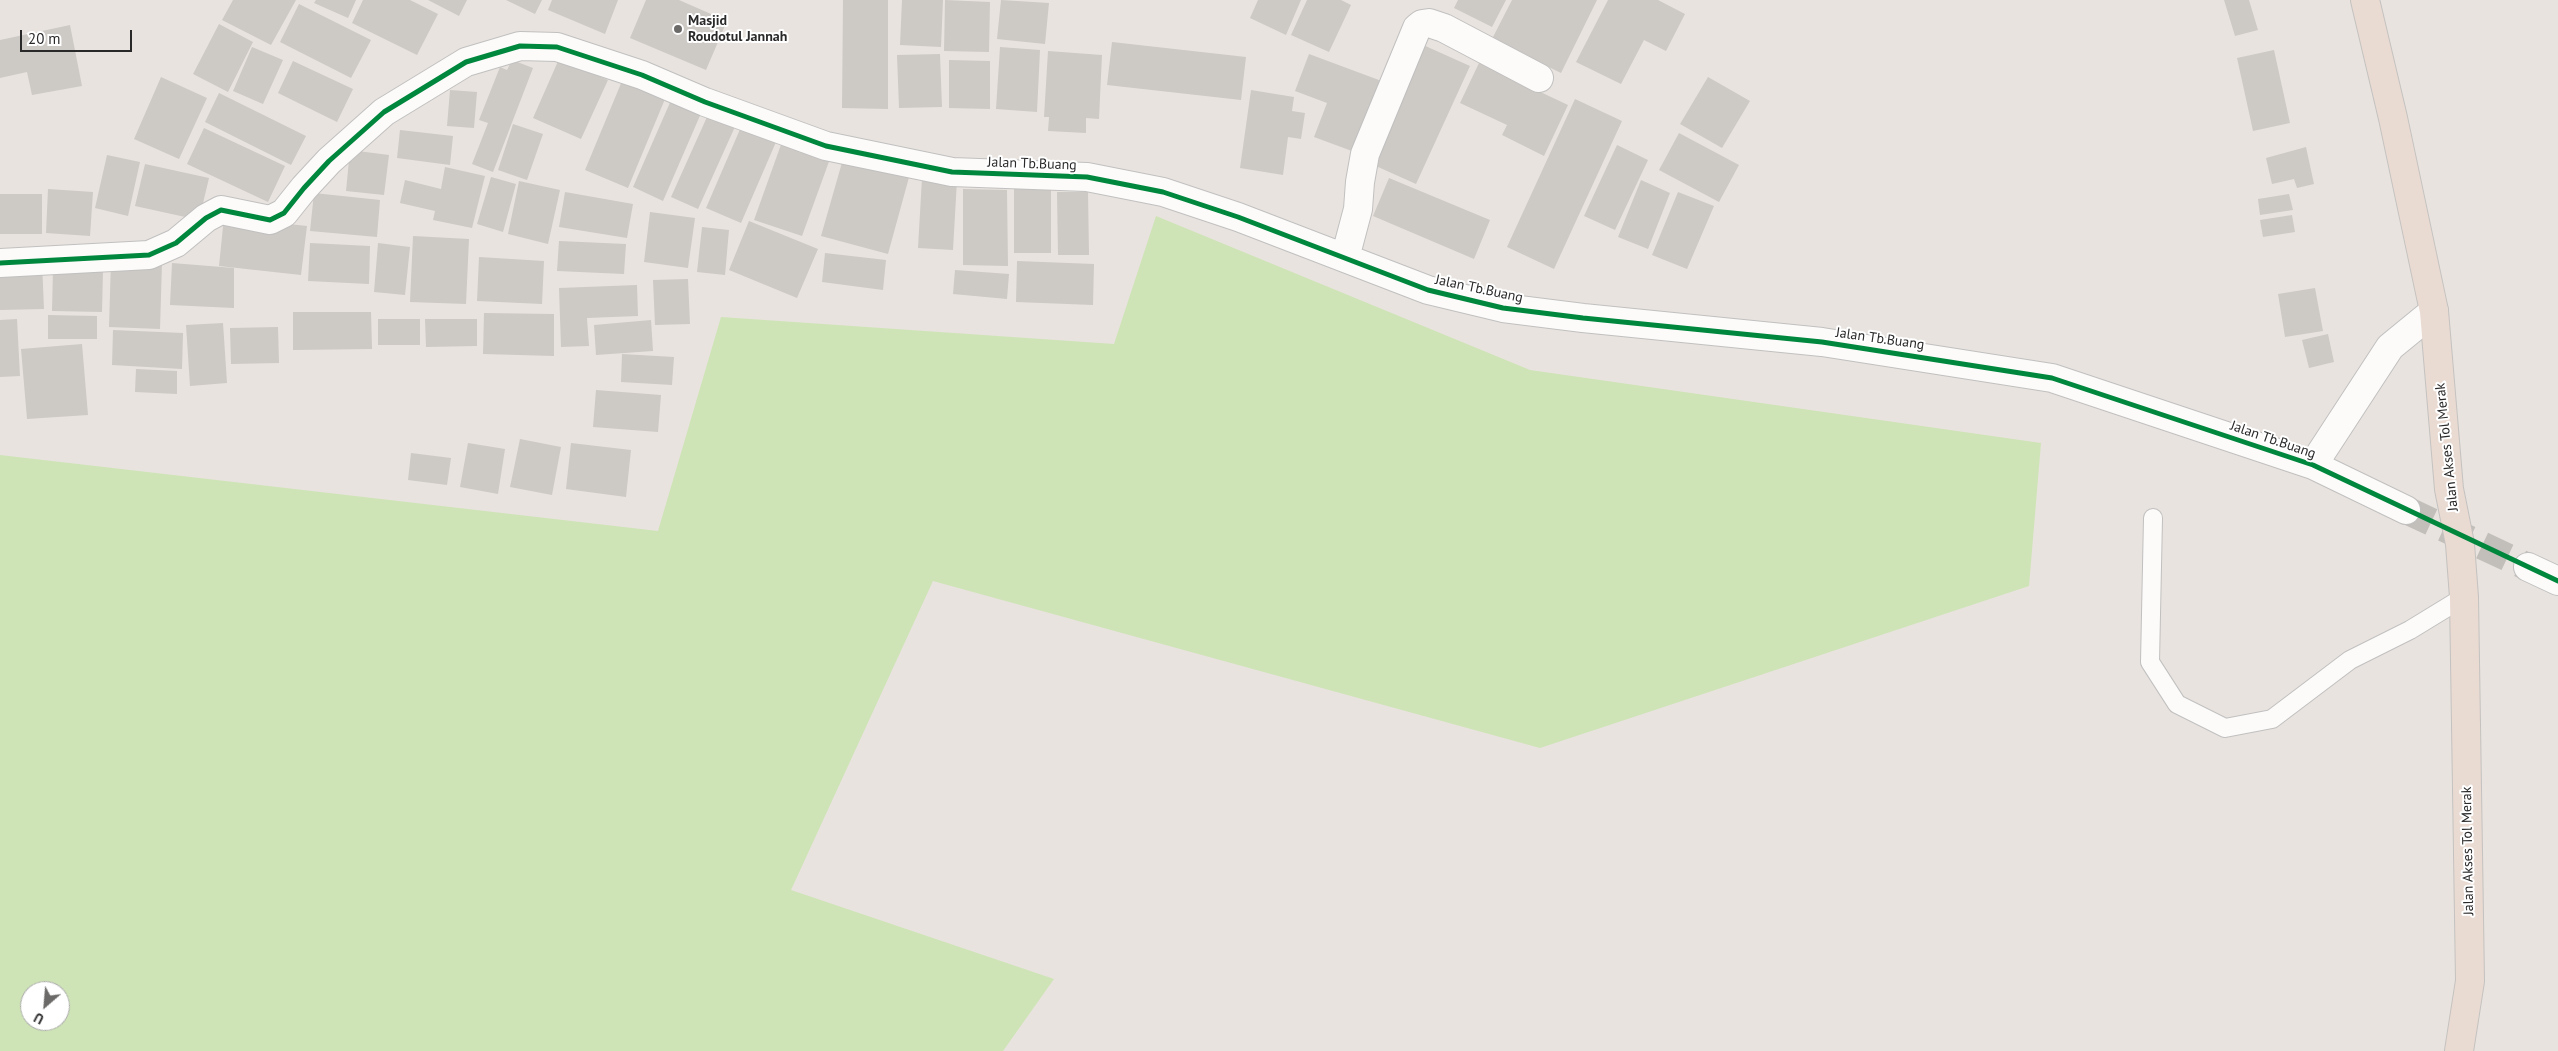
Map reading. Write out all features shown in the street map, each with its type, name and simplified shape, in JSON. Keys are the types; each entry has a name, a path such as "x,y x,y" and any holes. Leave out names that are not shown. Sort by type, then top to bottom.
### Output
{"highway":[{"name":"Jalan Akses Tol Merak","path":"2365,0 2393,118 2434,311 2449,489 2460,544 2464,597 2470,981 2458,1051"}],"street":[{"path":"1345,258 1358,209 1365,154 1417,28 1422,24 1429,23 1444,28 1539,78"},
{"name":"Jalan Tb.Buang","path":"0,263 149,255 176,243 206,218 221,210 270,220 284,213 329,161 384,112 466,62 520,46 557,47 642,75 705,102 826,146 952,172 1088,177 1163,192 1238,217 1428,290 1503,308 1822,342 2052,378 2313,465 2406,510"},
{"path":"2313,465 2390,347 2434,311"},
{"path":"2528,567 2558,580"}],"lane":[{"path":"2153,518 2150,662 2177,704 2225,728 2272,719 2350,660 2410,630 2464,597"}],"green space":[{"path":"1156,216 1530,370 2041,443 2029,586 1540,748 933,581 791,890 1054,979 1003,1051 0,1051 0,455 658,531 721,317 1114,344"}],"building":[{"path":"233,0 296,0 271,45 222,20"},
{"path":"316,0 356,0 348,18 314,3"},
{"path":"363,0 410,0 438,14 417,55 352,23"},
{"path":"428,0 467,0 459,16"},
{"path":"506,0 542,0 535,14"},
{"path":"552,0 618,0 605,34 548,10"},
{"name":"Masjid Roudotul Jannah","path":"646,0 679,0 727,21 706,70 630,38"},
{"path":"843,0 888,0 888,109 842,108"},
{"path":"902,0 943,0 941,47 900,45"},
{"path":"945,0 990,2 989,52 944,51"},
{"path":"1001,0 1049,3 1045,44 997,39"},
{"path":"1258,0 1301,0 1286,35 1250,18"},
{"path":"1307,0 1341,0 1351,5 1329,52 1291,35"},
{"path":"1458,0 1506,0 1492,27 1454,8"},
{"path":"1512,0 1597,0 1561,73 1492,39"},
{"path":"1608,0 1658,0 1685,14 1666,51 1644,40 1621,84 1576,62"},
{"path":"2224,0 2249,0 2258,30 2235,36"},
{"path":"299,4 371,40 351,78 280,42"},
{"path":"219,24 253,42 228,92 193,74"},
{"path":"70,25 82,86 32,95 27,72 0,78 0,40"},
{"path":"1112,42 1246,57 1241,100 1107,85"},
{"path":"1421,44 1470,66 1416,184 1367,162"},
{"path":"252,47 283,60 263,104 233,91"},
{"path":"1000,47 1040,50 1037,112 996,109"},
{"path":"2274,50 2290,123 2253,131 2237,58"},
{"path":"1048,51 1102,55 1099,119 1086,118 1086,133 1048,131 1049,117 1044,117"},
{"path":"940,54 942,107 899,108 897,55"},
{"path":"1309,54 1387,83 1360,154 1314,137 1327,103 1295,91"},
{"path":"559,59 608,80 581,139 533,118"},
{"path":"512,60 533,68 493,172 472,164 488,123 479,120 500,67 507,70"},
{"path":"949,60 990,61 990,109 949,108"},
{"path":"293,61 353,89 337,122 278,93"},
{"path":"1479,63 1568,105 1544,156 1502,135 1507,125 1460,103"},
{"path":"161,77 207,98 179,159 134,139"},
{"path":"1708,77 1750,101 1722,148 1680,124"},
{"path":"622,81 665,99 628,188 585,170"},
{"path":"450,90 477,92 474,128 447,126"},
{"path":"1251,90 1294,97 1292,111 1305,113 1301,139 1288,137 1283,175 1240,168"},
{"path":"219,93 306,136 291,165 205,122"},
{"path":"672,98 702,111 663,201 633,187"},
{"path":"1575,99 1622,121 1554,269 1507,247"},
{"path":"711,108 738,120 698,209 671,197"},
{"path":"513,124 543,134 527,180 498,170"},
{"path":"741,127 776,142 741,223 706,208"},
{"path":"204,128 285,166 268,202 187,164"},
{"path":"400,130 453,136 450,165 397,158"},
{"path":"1679,133 1739,165 1719,202 1659,170"},
{"path":"783,139 831,156 802,236 754,220"},
{"path":"1617,145 1648,160 1615,230 1584,216"},
{"path":"2306,147 2314,184 2297,188 2294,179 2272,184 2266,158"},
{"path":"350,150 389,155 384,195 346,191"},
{"path":"845,152 911,170 888,254 821,236"},
{"path":"107,155 140,162 128,216 95,208"},
{"path":"145,164 209,178 199,220 135,206"},
{"path":"445,167 485,176 472,228 433,220 435,211 400,203 405,180 441,189"},
{"path":"491,177 516,184 503,232 477,224"},
{"path":"922,178 957,180 953,250 918,248"},
{"path":"1389,178 1490,220 1474,259 1373,216"},
{"path":"1641,180 1670,193 1648,249 1618,237"},
{"path":"519,181 560,190 548,244 508,234"},
{"path":"1014,188 1051,188 1051,253 1014,253"},
{"path":"48,189 93,192 90,236 46,233"},
{"path":"963,189 1007,190 1008,266 963,265"},
{"path":"565,192 633,204 627,238 559,227"},
{"path":"1057,192 1088,192 1089,255 1058,255"},
{"path":"1678,192 1714,206 1687,269 1652,255"},
{"path":"314,193 380,200 377,237 310,231"},
{"path":"0,194 42,194 42,234 0,234"},
{"path":"2289,194 2293,210 2260,215 2258,199"},
{"path":"650,212 695,218 688,268 644,262"},
{"path":"2292,215 2295,232 2263,237 2260,220"},
{"path":"224,217 307,226 301,275 219,266"},
{"path":"749,221 818,249 797,298 729,270"},
{"path":"702,227 729,230 725,275 697,272"},
{"path":"413,236 469,239 466,304 410,302"},
{"path":"559,241 626,244 624,274 557,271"},
{"path":"310,243 370,246 369,284 308,281"},
{"path":"378,243 410,247 405,295 374,292"},
{"path":"825,253 886,260 883,290 822,282"},
{"path":"479,257 544,261 542,304 477,301"},
{"path":"111,260 162,263 160,329 109,327"},
{"path":"1017,261 1094,264 1093,305 1016,302"},
{"path":"42,262 44,309 0,310 0,264"},
{"path":"172,263 234,268 234,308 170,305"},
{"path":"53,269 103,270 102,312 52,311"},
{"path":"955,270 1009,274 1007,299 953,294"},
{"path":"688,279 690,324 655,325 653,280"},
{"path":"637,285 638,316 587,318 589,346 561,347 559,288"},
{"path":"2315,288 2323,331 2285,337 2278,294"},
{"path":"293,312 371,312 372,349 293,350"},
{"path":"484,313 554,314 554,356 483,354"},
{"path":"48,315 97,316 97,339 48,339"},
{"path":"17,319 20,376 0,377 0,320"},
{"path":"378,319 420,319 420,345 378,345"},
{"path":"425,319 477,319 477,346 426,347"},
{"path":"651,320 653,351 596,355 594,325"},
{"path":"223,323 227,383 190,386 186,325"},
{"path":"278,327 279,363 231,364 230,328"},
{"path":"113,330 183,333 182,369 112,365"},
{"path":"2328,334 2334,362 2309,368 2302,340"},
{"path":"82,344 88,415 27,419 21,349"},
{"path":"622,354 674,357 672,385 621,382"},
{"path":"136,369 177,371 177,394 135,392"},
{"path":"596,390 661,395 658,432 593,427"},
{"path":"520,439 561,447 552,495 510,487"},
{"path":"468,443 505,449 498,494 460,487"},
{"path":"571,443 631,450 626,497 566,489"},
{"path":"411,453 451,458 447,485 408,480"}],"tunnel":[{"path":"2406,510 2528,567"}],"cycle path":[{"path":"0,263 149,255 176,243 206,218 221,210 270,220 284,213 329,161 384,112 466,62 520,46 557,47 642,75 705,102 826,146 952,172 1087,177 1163,192 1238,217 1428,290 1503,308 1822,342 2052,378 2313,465 2558,581"}],"place":[{"name":"Masjid Roudotul Jannah","path":"678,29"}]}
